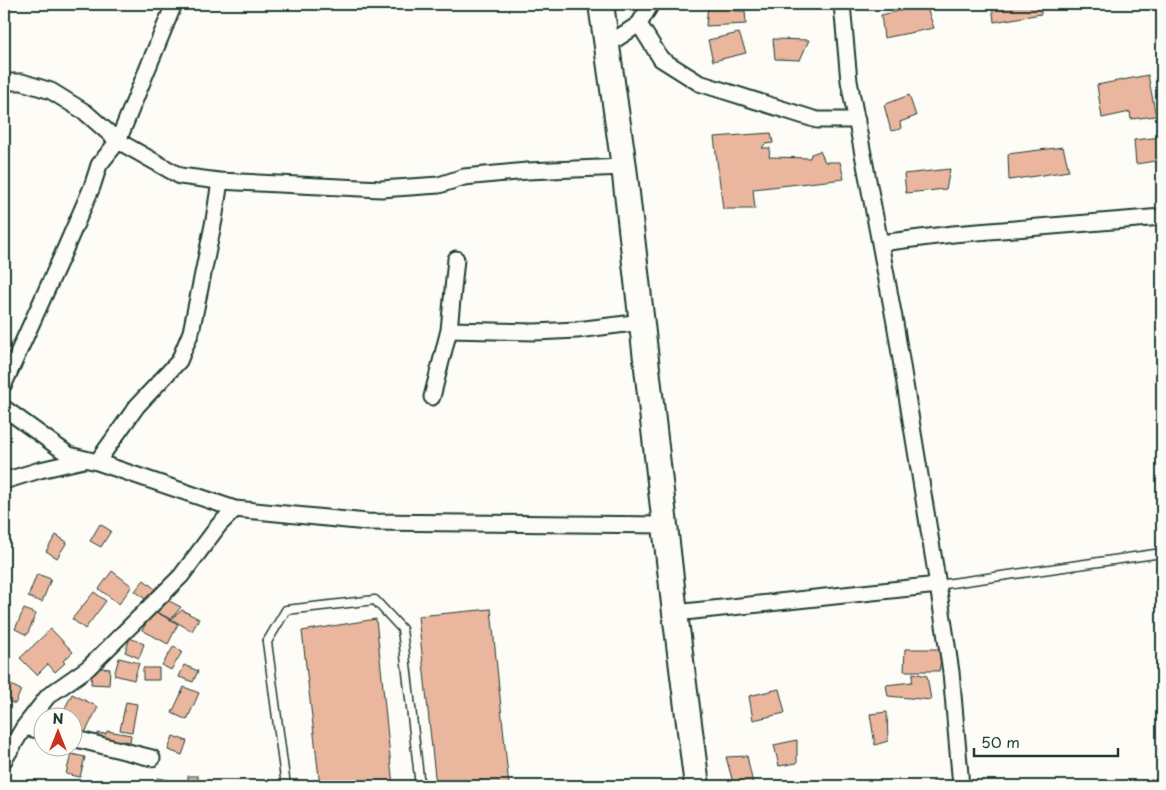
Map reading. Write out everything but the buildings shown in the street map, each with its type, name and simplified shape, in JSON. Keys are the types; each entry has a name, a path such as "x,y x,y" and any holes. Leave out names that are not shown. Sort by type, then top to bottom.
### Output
{"main road":[{"path":"601,4 624,167 674,613 697,786"}],"street":[{"path":"4,384 92,187 99,165 118,141 174,4"},
{"path":"608,45 639,24 650,4"},
{"path":"842,4 849,80 895,323 938,585 951,672 961,786"},
{"path":"639,24 661,59 699,83 818,120 857,120"},
{"path":"4,82 22,82 51,91 85,112 118,141 180,176 220,181 381,189 439,185 464,178 518,172 624,167"},
{"path":"4,481 40,470 91,461 178,361 191,332 220,181"},
{"path":"880,243 953,234 1162,217"},
{"path":"432,398 449,330 456,258"},
{"path":"449,330 535,332 577,330 642,322"},
{"path":"4,408 69,455 235,509 368,522 665,525"},
{"path":"4,760 24,727 48,696 88,668 181,576 220,525 235,509"},
{"path":"674,613 938,585"},
{"path":"24,727 32,729"},
{"path":"82,740 152,758"}],"lane":[{"path":"938,585 1162,554"},
{"path":"286,786 267,642 286,610 375,600 402,629 420,786"}]}
